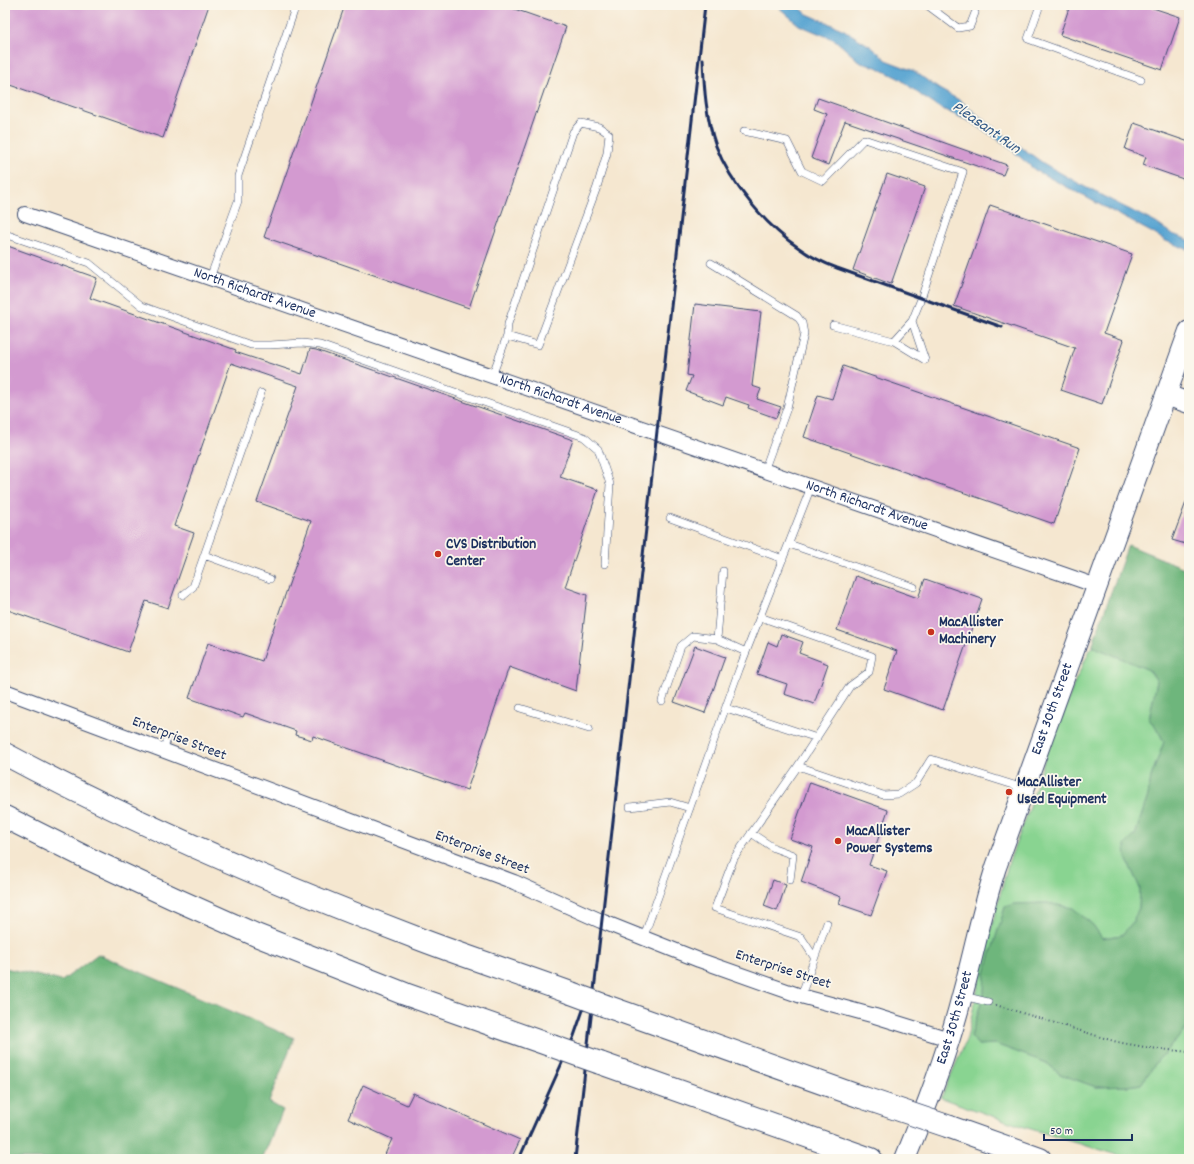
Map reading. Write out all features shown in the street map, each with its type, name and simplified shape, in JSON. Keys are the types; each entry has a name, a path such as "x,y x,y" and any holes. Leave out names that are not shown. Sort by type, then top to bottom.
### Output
{"highway":[{"path":"5,754 110,807 218,858 424,941 861,1097 1040,1159"},
{"path":"5,817 166,896 256,935 405,994 871,1159"}],"main road":[{"name":"East 30th Street","path":"905,1159 949,1039 962,996 985,903 996,867 1189,331"},
{"path":"1166,395 1189,403"}],"street":[{"name":"North Richardt Avenue","path":"25,214 1097,586"},
{"name":"Enterprise Street","path":"5,691 165,745 514,882 601,922 699,960 801,996 875,1016 949,1039"}],"lane":[{"path":"210,278 238,201 238,176 296,5"},
{"path":"927,5 958,28 970,26 975,13"},
{"path":"1040,5 1028,39 1141,80"},
{"path":"492,376 507,336 508,324 573,132 581,123 599,127 609,134 607,153 597,187 538,345 507,336"},
{"path":"744,131 787,141 802,171 823,181 864,139 963,172 921,299 912,321 894,341"},
{"path":"5,234 89,264 142,306 251,345 302,343 320,345 584,437 598,449 610,484 605,564"},
{"path":"711,263 797,316 802,323 804,334 787,408 764,471"},
{"path":"833,325 894,341 925,360 912,321"},
{"path":"182,595 193,587 261,393"},
{"path":"643,939 746,652 812,487"},
{"path":"670,518 783,559"},
{"path":"789,544 914,587"},
{"path":"204,555 270,579"},
{"path":"717,639 723,571"},
{"path":"760,618 872,656 869,672 850,686 817,738 734,858 715,908 801,937 814,957"},
{"path":"662,701 682,646 693,636 717,639 746,652"},
{"path":"520,708 589,730"},
{"path":"726,708 817,738"},
{"path":"798,766 883,795 899,794 916,783 931,759 1025,789"},
{"path":"630,807 670,802 690,808"},
{"path":"751,833 774,848 793,855 790,880"},
{"path":"801,996 827,923"},
{"path":"962,996 988,1002"}],"path":[{"path":"988,1002 1117,1042 1150,1048 1189,1052"}],"green space":[{"path":"1128,545 1189,570 1189,1026 1158,1060 1141,1084 1096,1087 1060,1074 1048,1064 995,1044 978,1045 971,1036 984,993 985,973 1005,907 1014,904 1047,903 1073,908 1093,925 1102,938 1122,935 1132,923 1139,908 1140,888 1126,858 1125,845 1135,835 1148,796 1151,777 1164,742 1159,732 1149,719 1157,681 1149,670 1092,646"},
{"path":"1092,646 1149,670 1157,681 1149,719 1159,732 1164,742 1151,777 1148,796 1135,835 1125,845 1126,858 1140,888 1139,908 1132,923 1122,935 1102,938 1093,925 1072,908 1047,903 1014,904 1005,907 985,973 984,993 971,1036 978,1045 995,1044 1048,1064 1060,1074 1096,1087 1129,1086 1141,1084 1158,1060 1189,1026 1189,1159 1130,1159 1021,1126 941,1098 967,1038 988,940 1009,861 1029,810 1046,754 1059,725 1075,681"},
{"path":"98,954 294,1038 269,1102 283,1110 262,1159 5,1159 5,968 62,981"}],"water":[{"name":"Pleasant Run","path":"776,5 797,5 807,14 844,30 870,46 888,61 914,71 939,89 961,101 985,121 1043,163 1085,187 1156,223 1172,234 1189,240 1189,250 1166,241 1035,170 1005,144 971,122 940,108 900,79 876,67 861,63 835,40 799,25"}],"building":[{"path":"5,5 209,5 163,138 5,83"},
{"path":"345,5 503,5 566,27 469,308 264,237"},
{"path":"1070,5 1144,5 1180,17 1162,70 1060,35"},
{"path":"818,98 1007,165 1003,175 845,121 828,165 811,158 827,114 814,109"},
{"path":"1134,123 1189,142 1189,173 1186,180 1143,165 1146,157 1125,149"},
{"path":"887,174 925,187 891,284 853,270"},
{"path":"990,205 1132,254 1104,333 1124,340 1102,404 1061,390 1075,348 954,306"},
{"name":"CVS Distribution Center","path":"5,245 97,278 90,298 236,350 235,352 302,374 310,349 316,350 573,440 560,477 598,490 565,587 587,595 576,691 509,667 467,790 313,736 312,740 295,735 296,731 245,713 243,717 189,698 208,643 262,661 311,521 257,502 298,386 231,363 174,526 194,533 168,608 146,601 128,652 5,609"},
{"path":"695,304 761,312 752,386 761,389 757,399 781,407 776,418 748,408 749,405 726,397 723,405 686,391 692,376 687,375"},
{"path":"843,366 1080,448 1054,524 804,437 818,395 832,399"},
{"path":"1189,497 1189,545 1172,540"},
{"path":"856,576 918,598 925,579 982,599 943,710 884,689 897,651 837,630"},
{"path":"781,634 803,642 799,653 828,664 814,704 784,694 787,684 757,674 768,642 777,646"},
{"path":"695,646 725,657 705,713 674,702"},
{"path":"810,782 888,810 869,865 887,871 871,915 839,904 841,897 801,882 813,847 790,839"},
{"path":"773,880 786,885 777,911 764,906"},
{"path":"363,1085 407,1105 413,1093 520,1140 511,1159 383,1159 392,1139 348,1119"}],"railway":[{"path":"575,1159 705,5"},
{"path":"703,59 708,114 716,146 722,160 740,189 750,203 774,228 804,251 827,264 1002,327"},
{"path":"519,1159 574,1036 590,990"}],"place":[{"name":"CVS Distribution Center","path":"438,554"},
{"name":"MacAllister Machinery","path":"931,632"},
{"name":"MacAllister Used Equipment","path":"1009,792"},
{"name":"MacAllister Power Systems","path":"838,841"}]}
